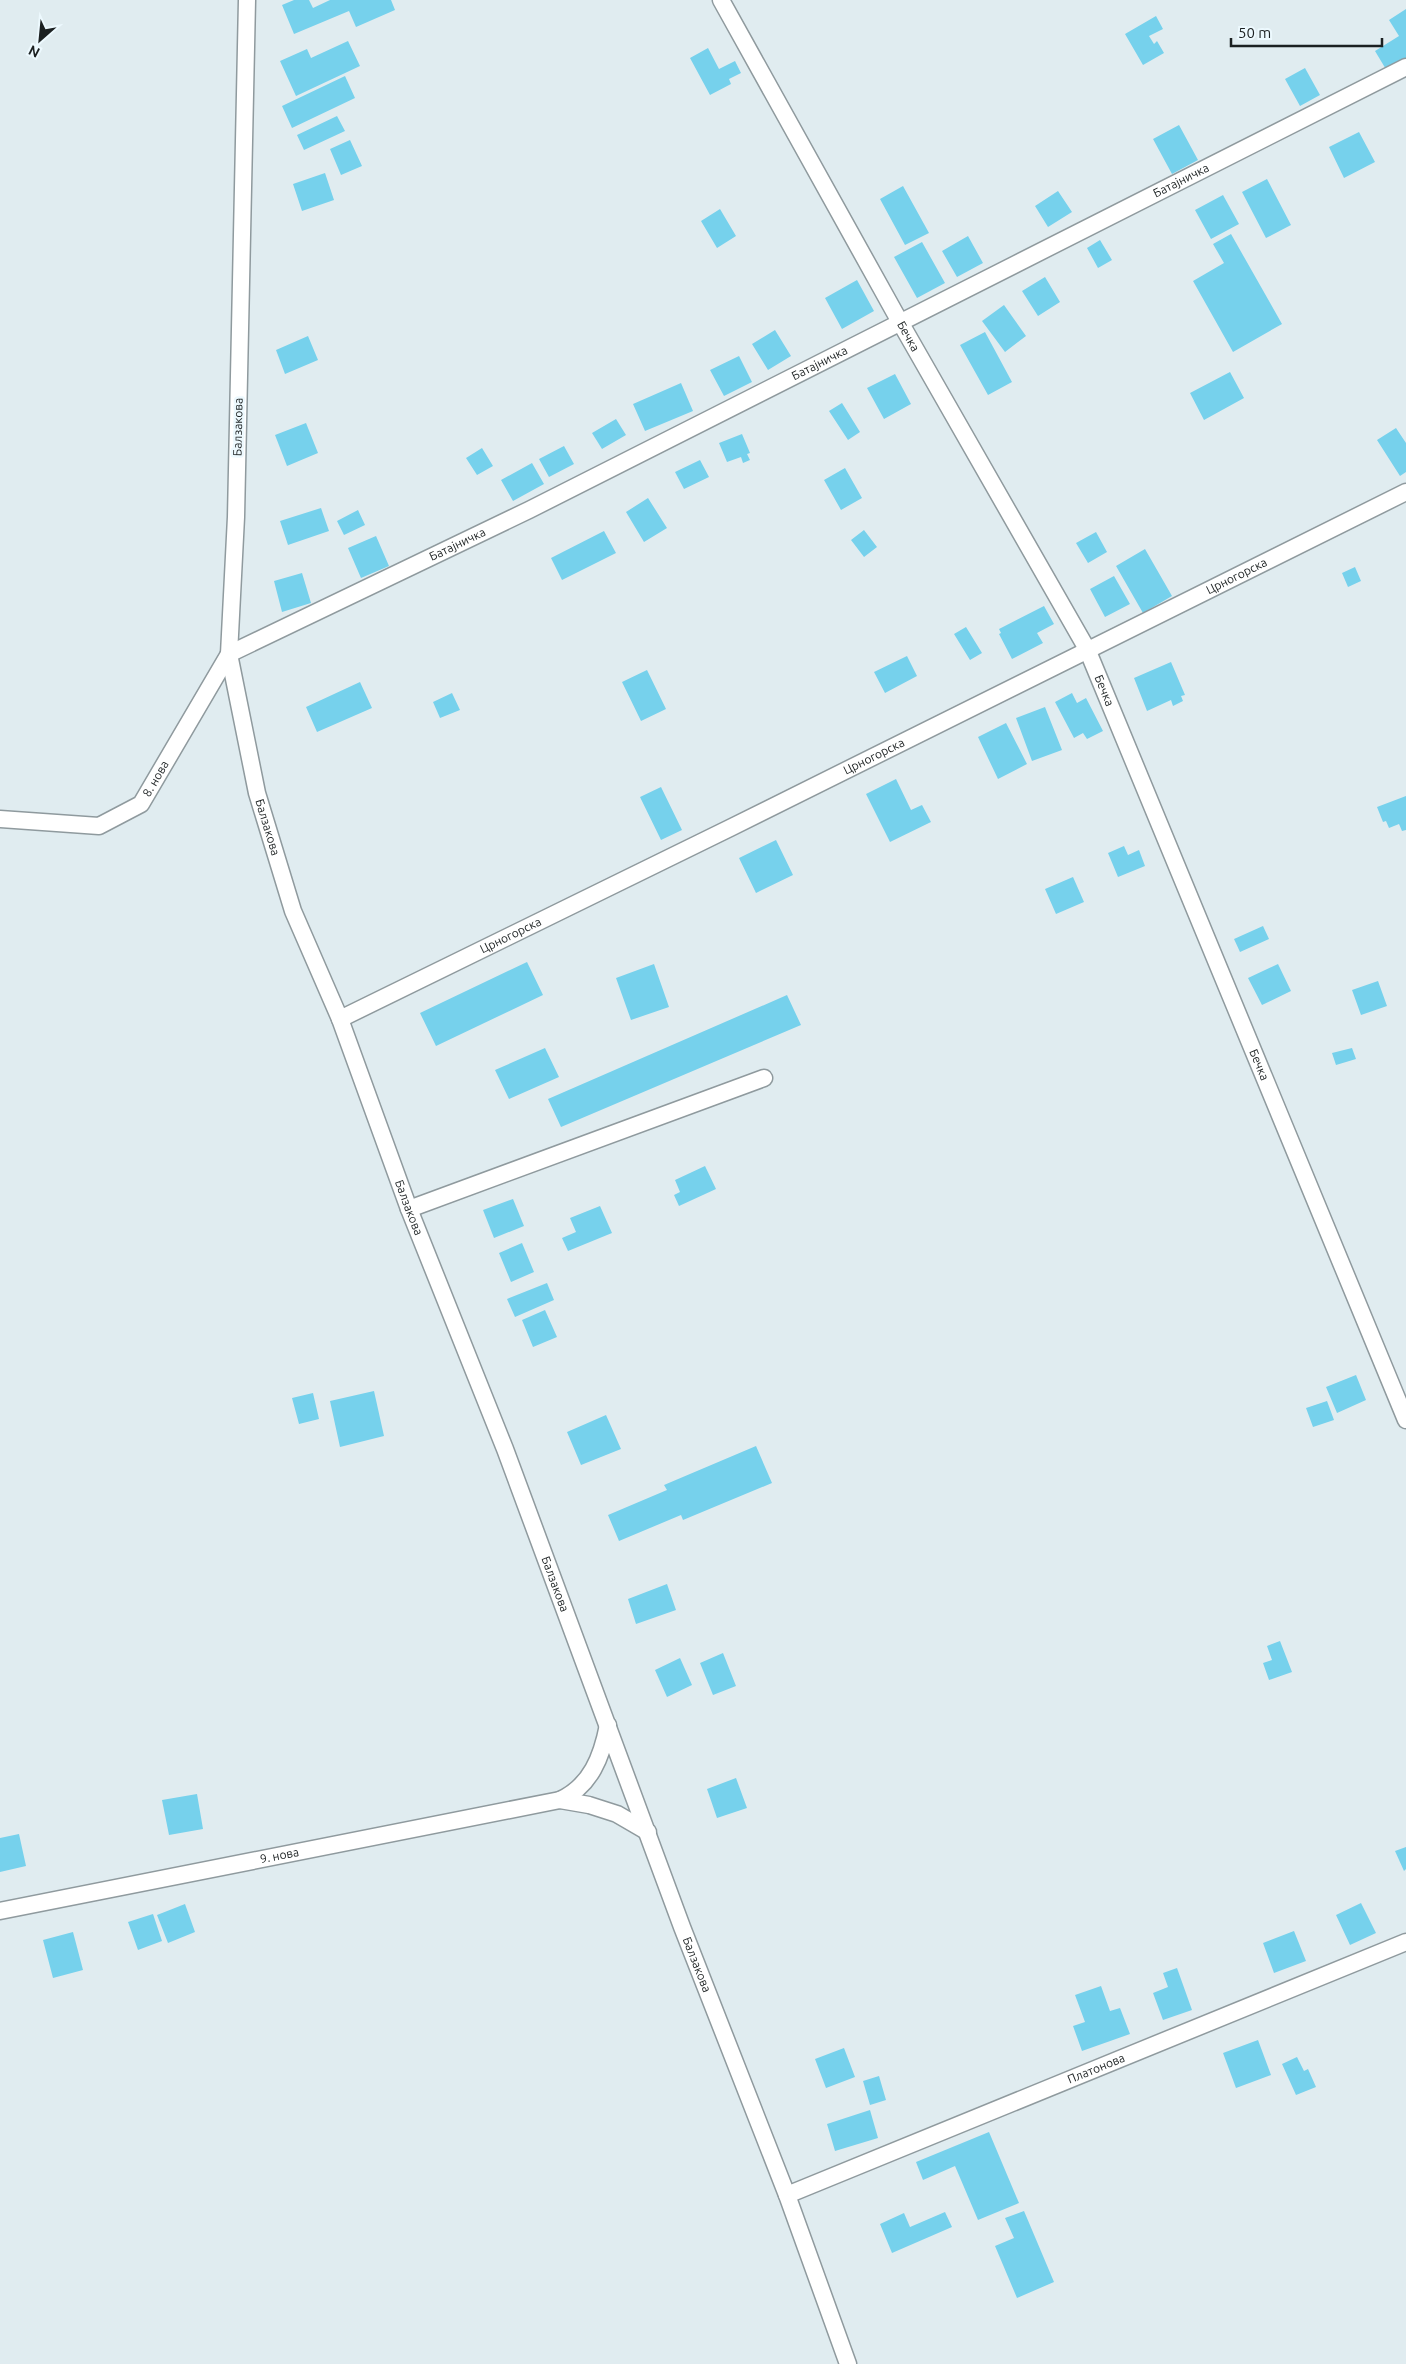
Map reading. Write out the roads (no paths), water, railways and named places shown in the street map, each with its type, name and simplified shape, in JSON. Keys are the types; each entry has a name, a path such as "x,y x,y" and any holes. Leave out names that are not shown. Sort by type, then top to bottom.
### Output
{"street":[{"name":"Балзакова","path":"248,0 236,526 230,654 237,700 259,802 293,911 340,1019 409,1209 505,1449 682,1926 787,2195 848,2364"},
{"name":"Бечка","path":"721,0 900,322 1087,649 1406,1420"},
{"name":"Батајничка","path":"230,654 529,510 1406,67"},
{"name":"Црногорска","path":"340,1019 730,828 1406,492"},
{"name":"8. нова","path":"0,820 99,826 141,804 230,654"},
{"path":"409,1209 764,1078"},
{"name":"9. нова","path":"0,1911 560,1800 572,1795 596,1768 604,1750 608,1725"},
{"name":"9. нова","path":"560,1800 589,1805 616,1814 648,1832"},
{"name":"Платонова","path":"787,2195 1406,1942"}]}
